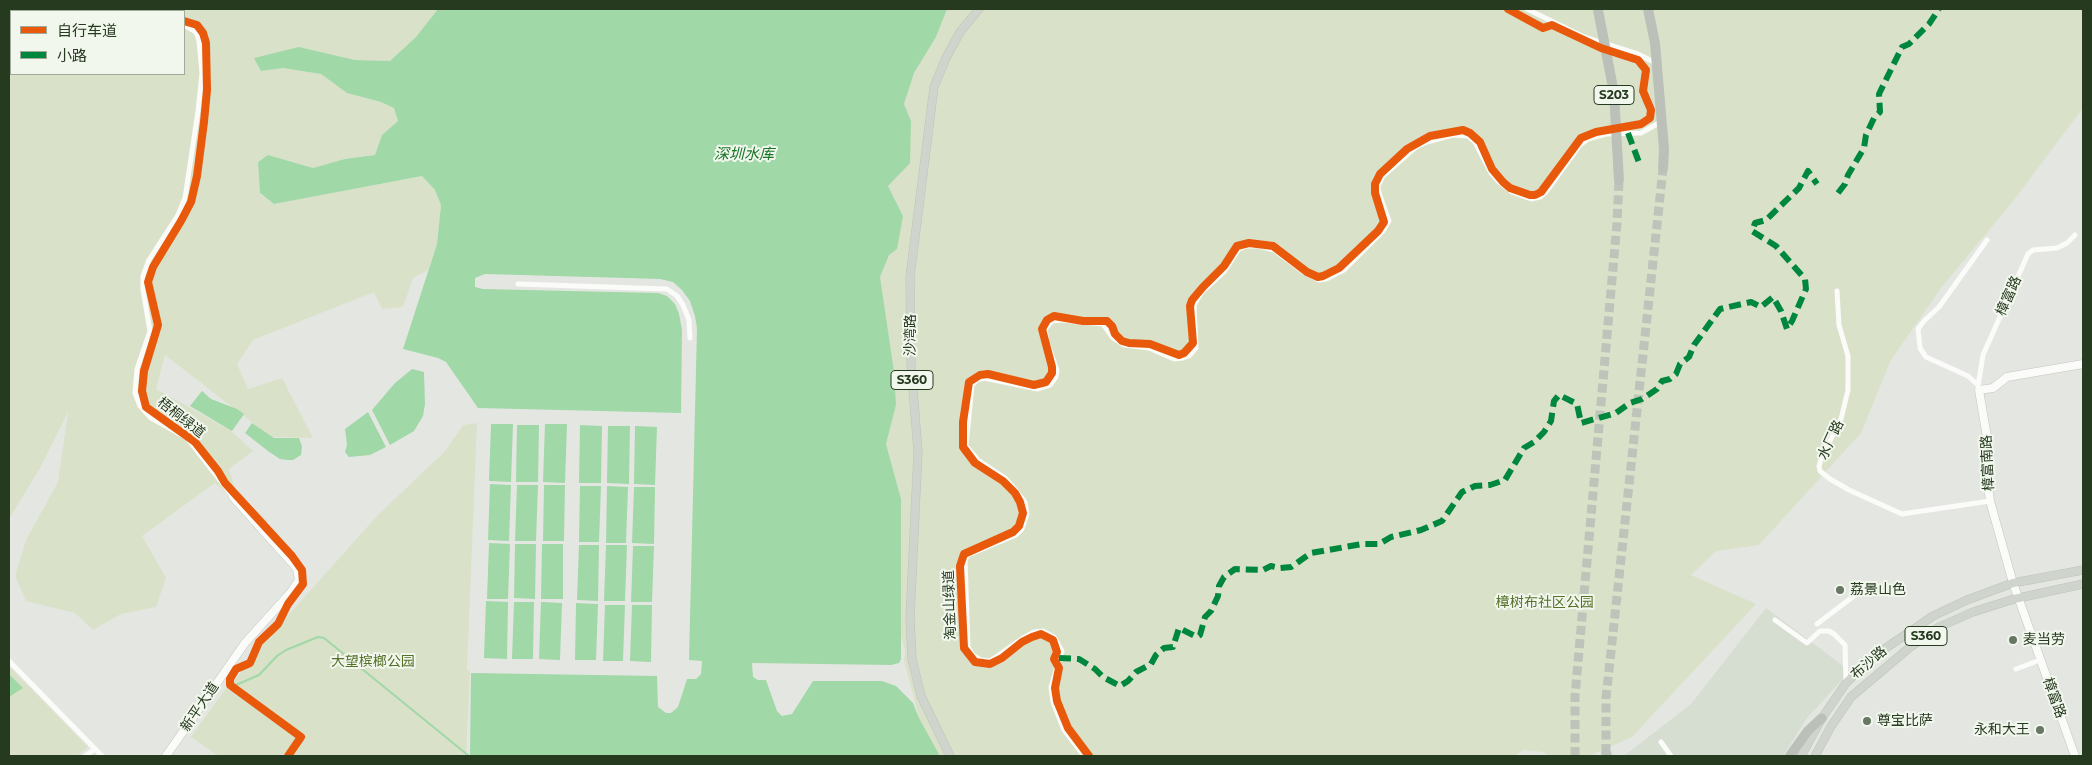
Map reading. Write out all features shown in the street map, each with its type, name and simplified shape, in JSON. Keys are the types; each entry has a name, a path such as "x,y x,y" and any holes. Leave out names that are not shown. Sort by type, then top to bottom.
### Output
{"highway":[{"name":"S203","path":"1598,9 1614,94 1619,180"},
{"path":"1648,9 1655,43 1664,149 1663,169"},
{"path":"1790,756 1808,731 1822,718"}],"main road":[{"name":"沙湾路","path":"950,756 921,696 912,659 910,618 918,452 911,364 910,277 934,87 946,58 960,32 979,9"},
{"name":"布沙路","path":"1801,756 1822,718 1846,683 1871,658 1933,616 1967,600 2013,584 2083,570"},
{"name":"布沙路","path":"1815,756 1830,728 1851,697 1909,648 1939,627 1973,612 2018,598 2083,584"},
{"path":"1967,600 1973,612"}],"street":[{"name":"淘金山绿道","path":"1084,756 1059,721 1053,702 1051,687 1062,651 1054,636 1043,631 1034,632 990,661 981,660 968,647 965,560 968,555 1016,535 1022,529 1027,514 1025,502 1005,478 978,460 966,446 972,385 977,380 984,378 1037,389 1050,385 1056,377 1057,370 1047,342 1045,329 1052,321 1061,320 1103,324 1113,338 1124,345 1149,348 1174,359 1189,356 1196,348 1194,304 1202,292 1224,272 1239,249 1247,246 1258,246 1274,250 1302,271 1319,280 1326,279 1344,270 1383,232 1389,221 1378,186 1383,176 1416,147 1427,142 1453,136 1468,136 1475,142 1491,173 1499,182 1512,192 1531,199 1540,197 1546,192 1580,145 1588,139 1606,134 1641,133 1659,123 1663,102 1660,78 1654,62 1638,54 1584,37 1527,9"},
{"path":"185,26 196,32 200,41 202,73 198,111 185,198 178,215 149,260 143,276 143,290 150,331 137,369 135,393 140,406 151,418 187,438 233,497"},
{"name":"樟富路","path":"1979,387 1983,355 2028,254 2033,250 2057,248 2067,243 2075,235"},
{"path":"1987,240 1957,280 1940,307 1918,329 1918,340 1922,353 1968,376 1979,387 1993,388 2007,377 2083,364"},
{"path":"518,284 655,287 667,289 677,296 686,310 689,320 690,338"},
{"name":"水厂路","path":"1837,291 1839,325 1848,356 1848,390 1841,419 1821,459 1820,471 1850,490 1902,514 1990,501"},
{"name":"樟富南路","path":"1979,387 1990,455 1986,469 1990,501 2013,584"},
{"name":"新平大道","path":"166,756 245,643 291,592 298,580 298,570 294,564 233,497"},
{"name":"樟富路","path":"2013,584 2074,756"},
{"path":"1817,624 1867,586"},
{"path":"1775,620 1807,643 1820,631 1829,631 1834,634 1845,645 1846,683"},
{"path":"2016,669 2040,660"},
{"path":"9,661 102,756"},
{"path":"1662,742 1671,756"},
{"path":"85,756 95,748"}],"shaded area":[{"path":"1766,608 1850,671 1807,718 1783,756 1624,756 1691,704"}],"green space":[{"path":"9,9 438,9 416,37 390,61 355,60 299,47 261,71 283,68 321,74 347,93 381,102 394,108 398,121 382,135 375,155 345,159 313,168 268,155 258,162 260,194 274,204 422,176 435,190 441,205 437,244 428,270 413,278 403,307 382,309 374,292 253,340 237,364 248,389 282,378 313,438 271,437 165,355 156,389 230,430 253,451 229,469 236,492 268,521 263,527 215,483 142,536 166,578 156,607 121,614 93,630 75,613 26,601 15,576 26,540 58,482 68,412 40,468 9,519"},
{"name":"樟树布社区公园","path":"947,9 2083,9 2083,108 2014,200 1941,288 1891,360 1861,433 1759,545 1716,551 1691,575 1756,604 1632,737 1589,756 1548,756 1544,752 1523,750 1514,756 940,756 919,718 904,660 905,650 901,636 901,499 886,444 896,405 880,277 903,216 888,186 911,122 904,104 914,73 936,37"},
{"name":"大望槟榔公园","path":"477,423 467,670 470,670 466,756 291,756 305,736 233,683 258,649 377,516 445,451 463,425"},
{"path":"9,666 88,747 77,756 9,756"},
{"path":"226,688 297,737 283,756 218,756 191,737"}],"water":[{"name":"深圳水库","path":"438,9 947,9 936,37 914,73 904,104 911,121 910,163 888,186 903,216 897,249 889,255 880,277 894,372 896,405 886,444 901,499 901,659 899,663 891,665 752,663 753,677 758,680 766,680 777,711 782,716 792,714 813,681 882,681 896,686 913,703 940,756 470,756 471,673 657,676 658,707 666,713 671,713 678,707 687,679 696,679 701,674 702,661 689,660 697,328 690,301 673,282 660,279 485,274 475,278 475,287 483,289 658,293 667,296 675,304 682,330 681,413 478,408 446,362 438,358 403,349 437,244 441,205 435,190 422,176 274,204 260,193 258,162 268,155 313,168 345,159 375,155 382,135 398,121 394,108 381,102 347,93 321,74 283,68 261,71 254,58 299,47 355,60 390,61 416,37"},
{"path":"412,369 424,372 425,404 423,416 414,431 390,445 372,410 395,383"},
{"path":"202,391 211,399 237,409 244,414 232,431 190,406"},
{"path":"368,412 386,447 370,455 349,457 345,452 347,445 345,429"},
{"path":"252,423 274,438 299,438 302,446 301,455 293,460 280,459 245,433"},
{"path":"491,424 513,424 511,482 489,481"},
{"path":"545,424 567,424 565,483 543,482"},
{"path":"517,425 539,425 538,482 516,482"},
{"path":"580,425 602,426 601,483 579,483"},
{"path":"608,426 630,426 629,484 607,483"},
{"path":"635,426 657,427 655,485 634,484"},
{"path":"490,484 511,485 509,541 488,540"},
{"path":"517,485 538,485 536,541 515,541"},
{"path":"544,485 565,485 564,541 543,541"},
{"path":"580,486 601,486 599,542 579,542"},
{"path":"607,486 628,487 626,543 606,543"},
{"path":"634,487 655,487 654,544 632,543"},
{"path":"489,543 510,544 508,599 487,599"},
{"path":"515,544 536,544 535,599 514,598"},
{"path":"542,544 563,544 563,599 541,599"},
{"path":"579,545 599,545 598,601 577,600"},
{"path":"606,545 627,545 625,601 604,601"},
{"path":"633,546 654,546 652,602 631,602"},
{"path":"486,601 508,602 507,659 484,658"},
{"path":"514,602 534,602 533,659 512,659"},
{"path":"541,602 562,603 560,660 539,659"},
{"path":"576,603 598,604 596,660 575,660"},
{"path":"605,605 625,605 623,661 603,661"},
{"path":"632,605 652,605 651,662 630,661"},
{"path":"9,674 23,688 9,697"}],"waterway":[{"path":"236,685 259,675 277,656 286,650 318,637 324,638 469,756"}],"tunnel":[{"path":"1606,753 1606,698 1663,169"},
{"path":"1575,756 1575,696 1617,223 1619,181"}],"marked path":[{"path":"1838,193 1845,184 1848,175 1864,148 1866,135 1874,118 1880,112 1879,94 1902,47 1909,44 1929,24 1939,9"},
{"path":"1628,133 1640,165"},
{"path":"1059,658 1079,659 1095,669 1103,677 1120,686 1128,681 1136,672 1151,664 1156,655 1164,648 1173,647 1179,628 1197,637 1200,635 1205,617 1211,611 1218,596 1219,586 1224,577 1235,569 1263,570 1271,566 1280,568 1291,567 1311,553 1362,544 1379,544 1391,537 1421,530 1442,521 1462,492 1475,486 1490,485 1505,480 1524,448 1534,442 1551,421 1554,401 1559,395 1577,404 1581,423 1616,413 1630,403 1642,399 1657,389 1662,381 1670,379 1676,374 1680,364 1689,357 1694,345 1720,309 1751,302 1761,307 1773,297 1781,311 1787,329 1806,289 1805,279 1776,246 1752,231 1755,223 1766,220 1799,188 1808,171 1817,184"}],"cycle path":[{"path":"1089,756 1068,728 1057,701 1055,688 1059,668 1054,659 1057,652 1053,640 1041,634 1032,637 990,664 975,662 964,648 960,566 964,554 1013,532 1019,526 1023,513 1015,493 1003,481 975,463 963,447 963,422 969,382 980,375 988,374 1034,385 1046,382 1052,373 1052,367 1042,329 1047,320 1054,316 1083,321 1107,321 1122,341 1150,344 1179,355 1184,353 1193,343 1190,306 1192,300 1224,266 1237,246 1249,243 1273,246 1307,272 1318,277 1339,268 1378,231 1384,222 1375,193 1375,184 1380,174 1407,149 1430,136 1463,130 1470,133 1480,142 1492,169 1503,182 1510,188 1535,195 1541,192 1581,138 1596,132 1641,124 1650,118 1651,110 1643,91 1646,70 1638,60 1601,48 1552,25 1543,28 1508,9"},
{"name":"梧桐绿道","path":"185,21 197,25 203,33 206,43 207,90 204,122 197,176 191,202 153,267 148,282 158,325 144,371 142,391 146,407 195,442 225,483 292,556 302,570 303,584 288,604 278,624 259,642 250,663 236,669 230,679 230,685 301,737 288,756"}],"place":[{"name":"荔景山色","path":"1840,590"},
{"name":"麦当劳","path":"2013,640"},
{"name":"尊宝比萨","path":"1867,721"},
{"name":"永和大王","path":"2040,730"}]}
